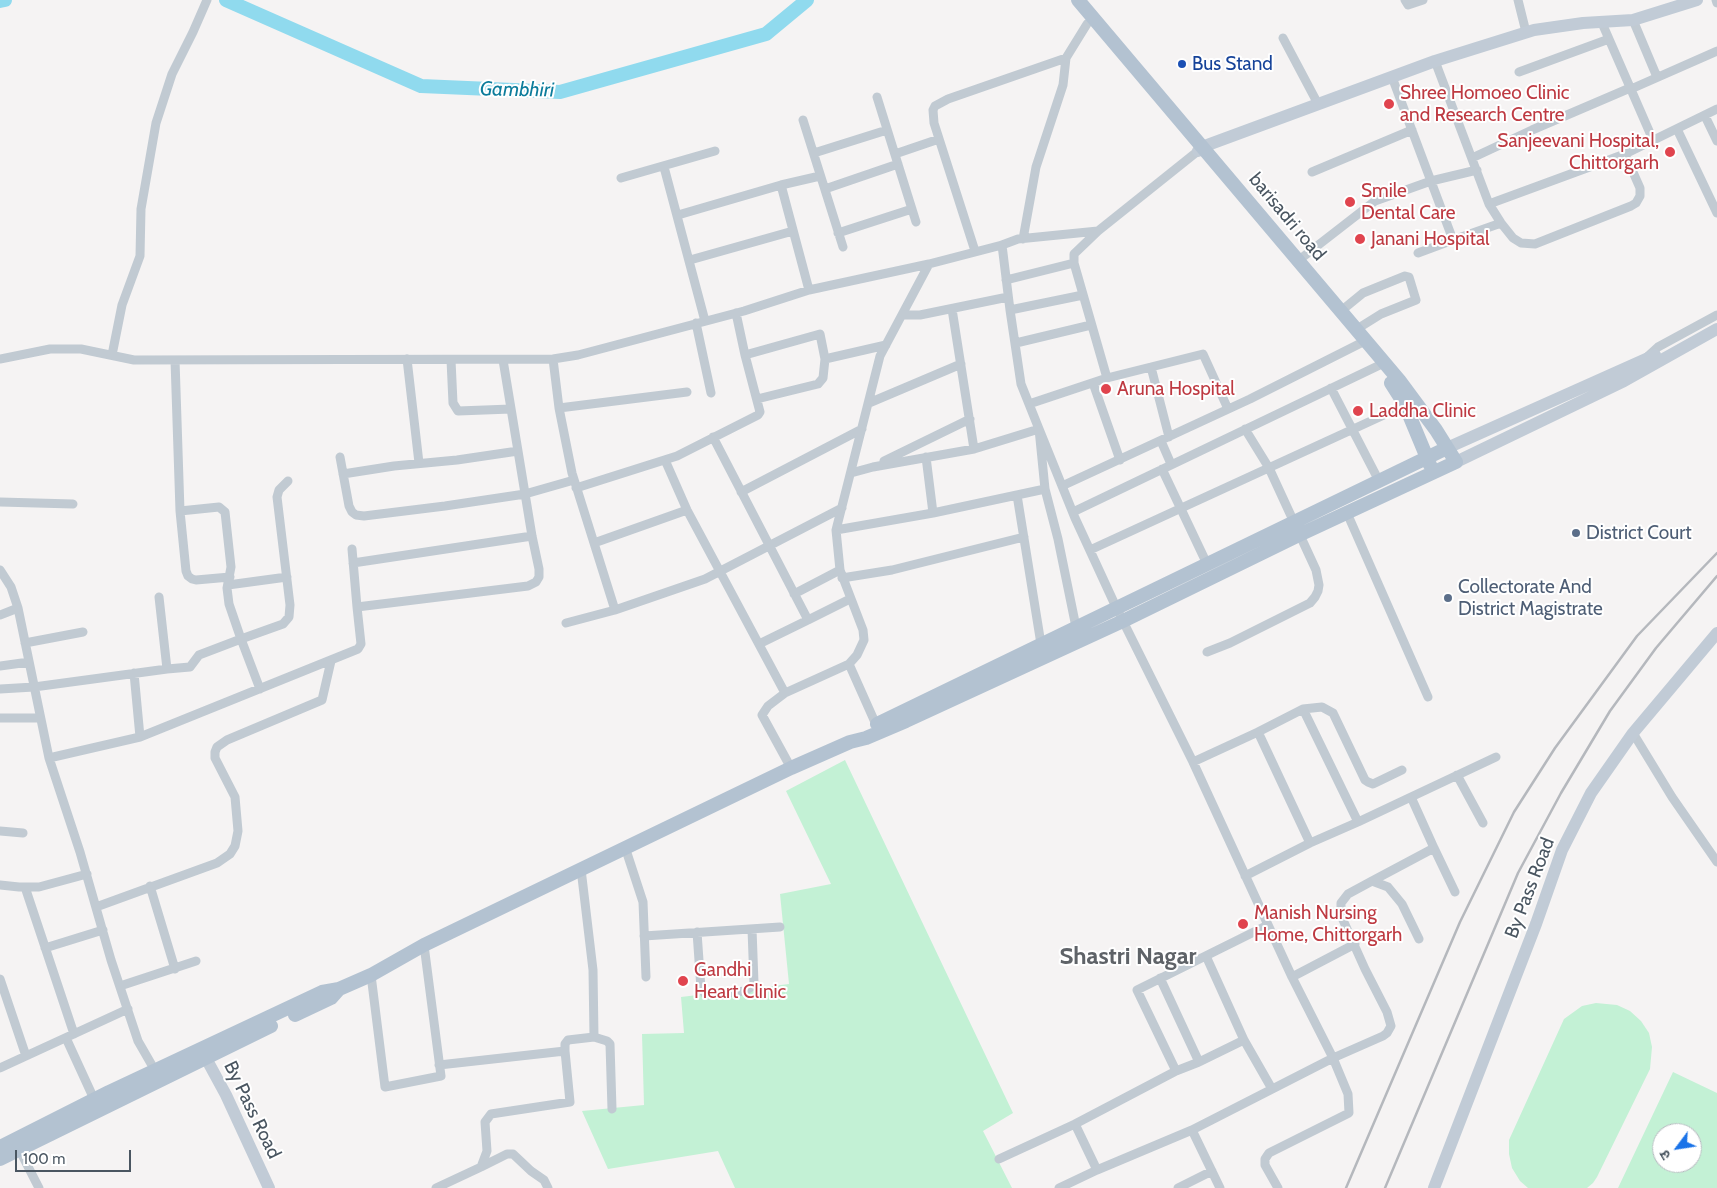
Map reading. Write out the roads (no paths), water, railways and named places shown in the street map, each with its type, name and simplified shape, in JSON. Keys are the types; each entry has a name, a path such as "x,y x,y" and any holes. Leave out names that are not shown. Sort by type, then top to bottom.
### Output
{"main road":[{"name":"barisadri road","path":"1075,4 1087,24 1200,149"},
{"name":"barisadri road","path":"1075,4 1341,311 1363,342"},
{"name":"barisadri road","path":"1294,257 1382,365 1456,462"},
{"name":"barisadri road","path":"1382,365 1395,389 1410,403"},
{"path":"1410,403 1426,458 1433,473"},
{"path":"878,728 1116,607 1447,448"},
{"path":"0,1159 322,992 340,989 371,975 424,945 625,847 850,742 855,737 1123,621 1299,535 1456,462"},
{"path":"0,1147 94,1099 158,1076"}],"street":[{"path":"112,355 122,305 140,256 142,209 156,123 172,74 207,0"},
{"path":"1406,0 1408,5 1423,0"},
{"path":"1518,0 1526,32"},
{"path":"1107,378 1074,264 1074,254 1098,231 1200,149 1435,61 1526,32 1583,23 1633,20 1697,0"},
{"path":"1716,0 1717,4"},
{"path":"1633,20 1656,77"},
{"path":"1602,23 1653,140"},
{"path":"1023,239 1036,167 1063,85 1066,58 1087,24"},
{"path":"1283,38 1318,104"},
{"path":"1519,72 1609,39"},
{"path":"1472,158 1532,130 1717,51"},
{"path":"975,251 932,115 935,106 1066,58"},
{"path":"1435,61 1489,204 1501,223 1513,238 1521,244 1535,244 1631,206 1639,199 1640,188 1625,154"},
{"path":"1392,77 1453,240"},
{"path":"877,97 916,222"},
{"path":"1489,204 1625,154 1717,109"},
{"path":"1705,116 1717,142"},
{"path":"803,120 843,248"},
{"path":"1677,129 1717,213"},
{"path":"814,153 887,130"},
{"path":"1312,172 1412,130"},
{"path":"895,154 939,139"},
{"path":"621,178 715,151"},
{"path":"825,189 898,164"},
{"path":"664,167 690,260 711,393"},
{"path":"1294,257 1375,201 1431,181 1477,170"},
{"path":"678,215 820,176"},
{"path":"782,185 808,290"},
{"path":"838,233 912,209"},
{"path":"1418,254 1501,223"},
{"path":"690,260 793,231"},
{"path":"0,359 50,349 81,349 134,360 554,359 578,355 736,313 808,290 929,264 1023,239 1098,231"},
{"path":"1002,245 1022,384 1062,486 1116,607 1193,762 1292,977 1333,1058 1348,1094 1349,1113 1269,1153 1265,1159 1265,1166 1278,1188"},
{"path":"791,768 762,715 768,706 785,693 849,664 857,655 864,640 863,630 841,574 836,530 880,356 929,264"},
{"path":"1006,280 1074,264"},
{"path":"1341,311 1363,293 1405,276 1409,277 1416,300 1381,314 1356,330"},
{"path":"1010,310 1083,295"},
{"path":"902,315 920,316 1008,297"},
{"path":"952,309 974,448"},
{"path":"340,457 349,506 356,515 364,516 525,494 575,484 677,456 758,415 760,412 736,313"},
{"path":"1645,359 1658,347 1717,315"},
{"path":"1016,343 1091,325"},
{"path":"1447,448 1624,381 1717,329"},
{"path":"746,355 820,334 825,359 824,378 818,384 757,399"},
{"path":"1662,359 1680,354 1717,335"},
{"path":"1456,462 1645,359 1699,338"},
{"path":"1062,486 1228,409 1363,342"},
{"path":"825,359 886,345"},
{"path":"1029,404 1107,378 1203,354 1228,409"},
{"path":"407,359 419,463"},
{"path":"554,359 560,408 575,484 615,610"},
{"path":"175,360 180,511 188,576 196,580 229,581 287,577"},
{"path":"451,360 453,403 458,410 511,409"},
{"path":"357,607 532,585 539,577 503,360"},
{"path":"869,403 961,364"},
{"path":"1073,512 1382,365"},
{"path":"1151,367 1165,439 1172,464"},
{"path":"1093,383 1120,460"},
{"path":"1331,388 1379,481"},
{"path":"560,408 687,392"},
{"path":"1090,550 1410,403"},
{"path":"851,474 872,467 970,419"},
{"path":"741,492 862,429"},
{"path":"872,467 974,448 1039,429"},
{"path":"1039,429 1045,489 1058,539 1076,627"},
{"path":"1207,652 1310,603 1315,597 1319,585 1316,570 1269,468 1245,429"},
{"path":"713,437 808,620"},
{"path":"343,474 518,451"},
{"path":"926,457 933,513"},
{"path":"665,460 687,510 785,693"},
{"path":"1162,469 1207,564"},
{"path":"0,689 34,687 190,666 199,655 283,624 290,612 290,604 277,497 279,490 288,481"},
{"path":"836,530 933,513 1045,489"},
{"path":"1018,496 1041,644"},
{"path":"0,502 73,504"},
{"path":"180,511 220,507 223,509 226,516 231,567 229,604 260,689"},
{"path":"566,623 615,610 706,579 842,508"},
{"path":"594,543 687,510"},
{"path":"1347,513 1428,697"},
{"path":"353,563 532,536"},
{"path":"794,594 841,574 892,570 1024,537"},
{"path":"48,758 140,737 358,649 361,646 352,549"},
{"path":"0,570 11,586 18,608 48,758 87,874 138,1041 158,1076"},
{"path":"159,597 167,669"},
{"path":"759,644 850,599"},
{"path":"0,615 18,608"},
{"path":"25,642 83,632"},
{"name":"By Pass Road","path":"1434,1188 1536,924 1562,850 1591,793 1633,733 1717,633"},
{"path":"1702,651 1717,644"},
{"path":"96,907 217,862 230,854 235,846 238,831 235,798 215,758 217,747 227,740 322,700 331,660"},
{"path":"0,666 29,662"},
{"path":"849,664 878,728"},
{"path":"134,673 140,737"},
{"path":"1193,762 1303,709 1322,707 1333,713 1364,780 1373,784 1402,770"},
{"path":"1303,709 1358,822"},
{"path":"0,718 40,718"},
{"path":"1258,732 1310,843"},
{"path":"1633,733 1672,797 1717,862"},
{"path":"1245,876 1310,843 1496,757"},
{"path":"1457,775 1483,823"},
{"path":"1411,797 1455,892"},
{"path":"0,831 23,833"},
{"path":"625,847 643,902 646,977"},
{"path":"1059,1188 1192,1130 1333,1058 1383,1036 1389,1031 1391,1026 1387,1012 1354,944 1340,908 1341,903 1348,894 1434,848"},
{"path":"581,869 592,970 594,1037"},
{"path":"0,885 38,887 87,874"},
{"path":"1372,880 1388,887 1402,904 1419,939"},
{"path":"150,886 174,969"},
{"path":"25,887 45,948 70,1036 94,1099"},
{"path":"1176,1070 1137,990 1268,925"},
{"path":"644,936 780,927"},
{"path":"697,932 701,988 705,994 710,996 745,991 752,987 754,982 752,929"},
{"path":"45,948 103,930"},
{"path":"1292,977 1354,944"},
{"path":"371,975 385,1087 441,1076 424,945"},
{"path":"1206,956 1244,1040 1272,1089"},
{"path":"120,986 196,961"},
{"path":"1160,978 1199,1062"},
{"path":"0,979 26,1056"},
{"path":"0,1010 9,1007"},
{"path":"0,1068 128,1009"},
{"path":"481,1167 487,1151 485,1122 488,1116 494,1113 570,1102 565,1052 565,1044 568,1040 594,1037 607,1041 610,1044 612,1109"},
{"path":"999,1159 1075,1124 1176,1070 1199,1062 1244,1040"},
{"path":"439,1065 565,1052"},
{"name":"By Pass Road","path":"204,1054 226,1095 269,1188"},
{"path":"1075,1124 1097,1170"},
{"path":"1192,1130 1220,1188"},
{"path":"20,1150 39,1188"},
{"path":"436,1188 507,1154 513,1154 544,1180 548,1188"},
{"path":"1178,1188 1212,1171"}],"waterway":[{"name":"Gambhiri","path":"0,1 5,0"},
{"name":"Gambhiri","path":"226,0 421,86 560,92 766,34 807,0"}],"railway":[{"path":"1346,1188 1460,922 1514,812 1555,748 1637,636 1717,553"},
{"path":"1385,1188 1518,873 1561,793 1610,711 1656,648 1717,576"}],"place":[{"name":"Bus Stand","path":"1182,64"},
{"name":"Shree Homoeo Clinic and Research Centre","path":"1389,104"},
{"name":"Sanjeevani Hospital, Chittorgarh","path":"1670,152"},
{"name":"Smile Dental Care","path":"1350,202"},
{"name":"Janani Hospital","path":"1360,239"},
{"name":"Aruna Hospital","path":"1106,389"},
{"name":"Laddha Clinic","path":"1358,411"},
{"name":"District Court","path":"1576,533"},
{"name":"Collectorate And District Magistrate","path":"1448,598"},
{"name":"Manish Nursing Home, Chittorgarh","path":"1243,924"},
{"name":"Gandhi Heart Clinic","path":"683,981"}],"district":[{"name":"Shastri Nagar","path":"1128,957"}]}
